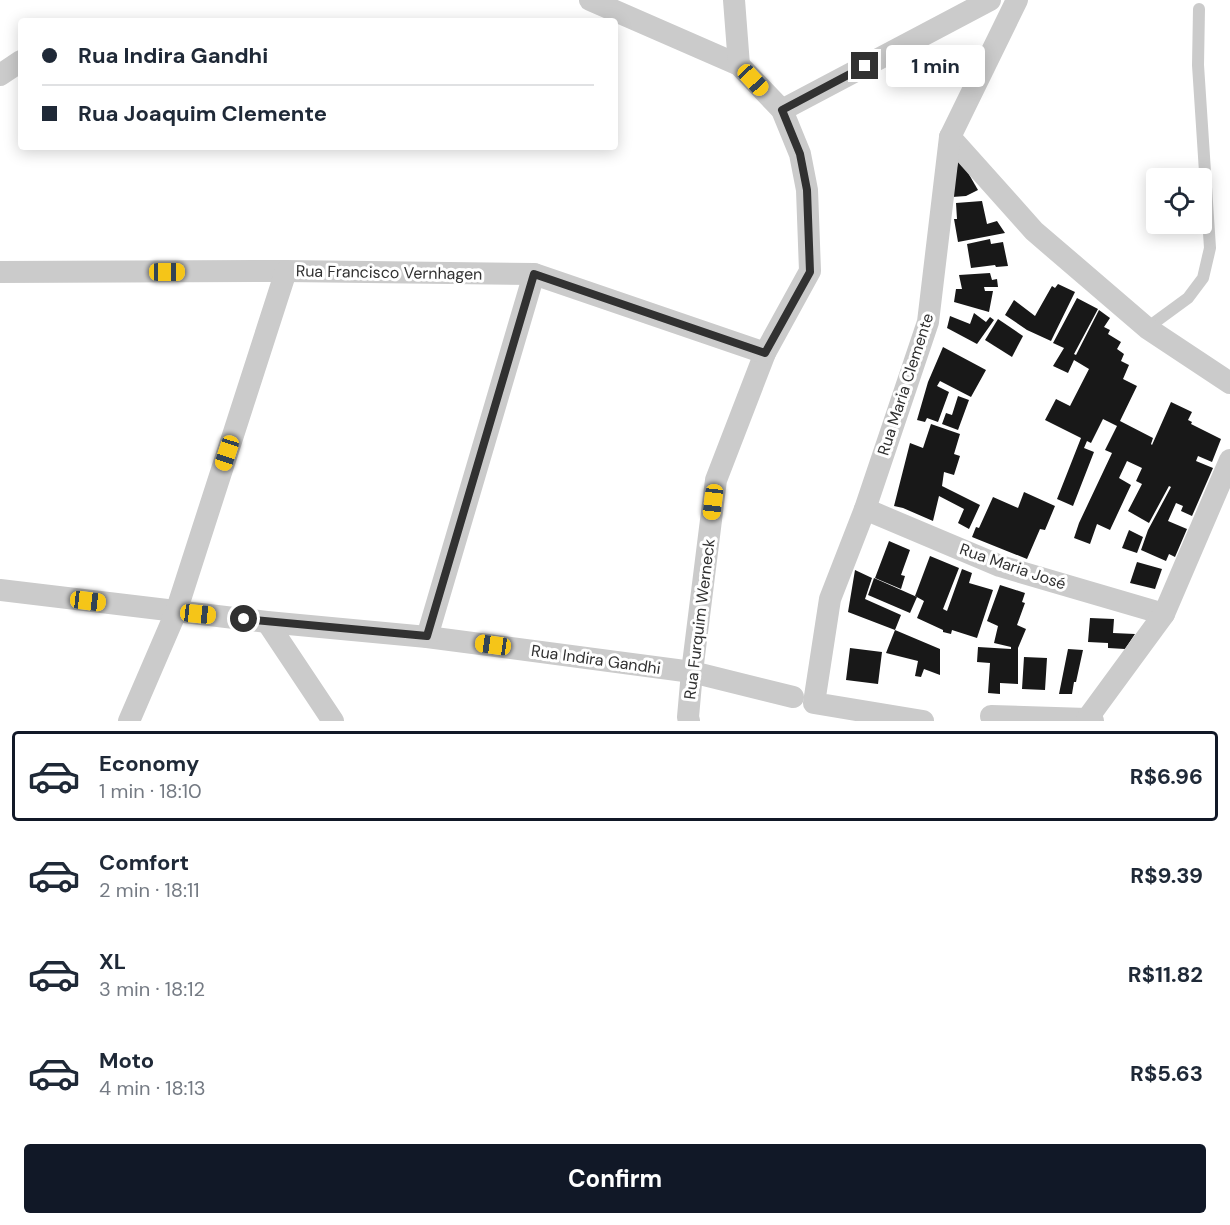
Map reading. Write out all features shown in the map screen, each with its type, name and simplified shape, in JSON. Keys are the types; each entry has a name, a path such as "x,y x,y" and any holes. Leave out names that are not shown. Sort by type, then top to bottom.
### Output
{"street":[{"path":"590,0 739,65 782,110 990,0"},
{"path":"734,0 739,65"},
{"name":"Rua Maria Clemente","path":"803,700 830,599 865,508 928,322 950,137 1017,0"},
{"path":"0,75 18,63"},
{"name":"Rua Furquim Werneck","path":"689,721 692,672 716,480 765,353 810,272 807,190 800,154 782,110"},
{"path":"950,137 1034,231 1147,328 1230,383"},
{"path":"129,721 176,612 286,271"},
{"name":"Rua Francisco Vernhagen","path":"0,272 286,271 534,274 765,353"},
{"path":"427,636 534,274"},
{"path":"991,716 1090,720 1164,614 1230,460"},
{"name":"Rua Maria José","path":"865,508 1000,566 1164,614"},
{"name":"Rua Indira Gandhi","path":"0,590 267,622 427,636 692,672 803,700 922,721"},
{"path":"267,622 333,721"}],"lane":[{"path":"1147,328 1188,298 1203,278 1210,248 1198,65 1199,9"}],"building":[{"path":"958,161 978,190 966,196 952,197"},
{"path":"982,201 987,224 997,221 1005,233 958,242 954,219 957,219 956,203"},
{"path":"990,239 991,244 1003,242 1008,266 971,268 967,244"},
{"path":"990,273 992,280 997,279 998,287 984,287 985,291 993,291 989,312 954,302 956,289 962,289 959,275"},
{"path":"1058,284 1075,292 1051,341 1027,330 1005,315 1014,300 1035,316 1052,286 1055,288"},
{"path":"1077,298 1098,309 1074,354 1076,355 1099,310 1110,318 1104,327 1110,330 1108,334 1121,342 1117,349 1124,354 1121,361 1129,365 1123,379 1137,386 1120,421 1153,438 1152,445 1171,402 1192,412 1188,420 1192,422 1191,424 1221,439 1212,462 1198,456 1196,461 1213,468 1192,516 1181,511 1183,506 1176,503 1168,521 1187,529 1175,557 1169,554 1166,561 1141,550 1148,530 1171,487 1169,486 1149,523 1128,511 1142,484 1136,481 1142,468 1127,461 1119,478 1131,485 1110,530 1097,524 1090,544 1074,538 1112,453 1105,450 1117,426 1103,419 1091,443 1087,441 1084,448 1094,452 1073,506 1057,499 1081,438 1045,420 1056,399 1070,406 1089,369 1074,360 1068,373 1053,366 1064,348 1053,343"},
{"path":"974,313 986,322 990,317 994,320 977,344 947,328 950,316 970,324"},
{"path":"998,319 1023,336 1012,357 985,340"},
{"path":"943,347 986,370 971,397 940,381 937,386 949,392 938,422 927,418 925,422 917,420 928,382"},
{"path":"958,396 969,400 958,430 942,424 946,413 952,415"},
{"path":"931,424 960,434 954,454 960,456 954,475 944,472 942,486 980,505 969,529 958,523 964,509 939,496 933,521 894,506 910,443 923,448"},
{"path":"1024,492 1055,506 1045,530 1040,529 1027,559 972,537 976,527 979,528 993,497 1018,508"},
{"path":"1129,530 1143,537 1137,553 1122,548"},
{"path":"889,541 910,550 901,575 905,576 901,589 875,578"},
{"path":"930,556 959,568 943,609 947,611 962,569 972,573 969,583 993,590 977,638 952,630 951,634 943,632 917,618 924,601 915,596"},
{"path":"1137,562 1162,569 1155,589 1130,583"},
{"path":"855,570 872,578 865,599 901,615 895,630 848,612"},
{"path":"874,578 917,597 910,613 868,595"},
{"path":"1000,585 1025,593 1022,602 1025,603 1017,625 1026,629 1018,648 1018,684 1000,683 1000,694 988,693 990,663 977,662 978,647 1011,649 1011,647 994,643 998,626 987,621"},
{"path":"1090,618 1114,619 1113,633 1135,634 1125,649 1108,648 1108,643 1088,642"},
{"path":"895,630 940,649 940,675 924,669 921,677 915,676 918,661 886,653"},
{"path":"850,648 882,652 878,684 846,680"},
{"path":"1068,649 1083,650 1072,694 1059,694"},
{"path":"1024,657 1047,658 1045,690 1022,689"}],"route":[{"path":"244,619 427,636 534,274 765,353 810,272 807,190 800,154 782,110 865,66"}]}
